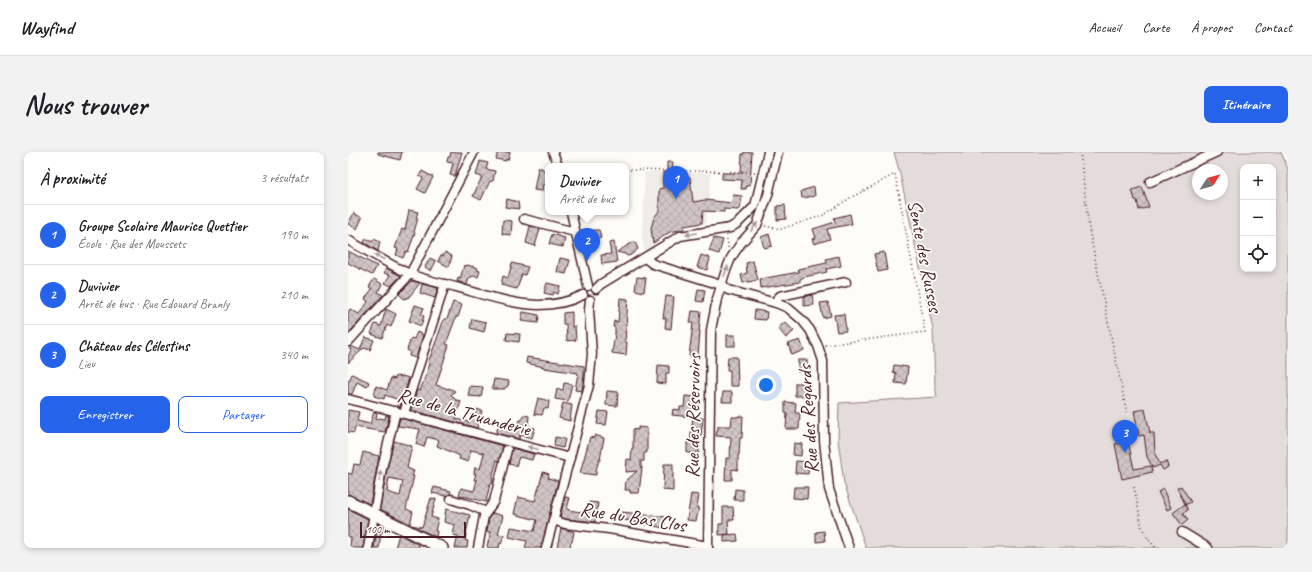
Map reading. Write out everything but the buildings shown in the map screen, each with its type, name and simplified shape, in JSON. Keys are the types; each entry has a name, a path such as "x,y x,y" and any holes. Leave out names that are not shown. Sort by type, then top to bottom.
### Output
{"main road":[{"path":"348,501 442,548"}],"street":[{"path":"348,342 410,274 474,152"},
{"path":"553,152 557,163"},
{"path":"596,289 601,284 680,236 730,228 738,223 755,206 768,152"},
{"path":"757,225 768,195 778,152"},
{"path":"1150,182 1217,152"},
{"path":"572,215 588,286"},
{"path":"524,219 575,232"},
{"name":"Rue des Réservoirs","path":"708,547 711,330 717,299 731,258 741,243 757,225"},
{"path":"348,240 410,274 500,300 533,306 561,304 587,297 595,298 597,295 596,289 593,286 588,286"},
{"name":"Rue des Regards","path":"644,258 653,264 721,285 728,290 776,303 788,308 802,320 810,330 823,361 824,440 830,489 849,548"},
{"path":"776,303 780,296 846,282"},
{"path":"368,548 382,468 445,284"},
{"path":"546,548 589,384 592,354 589,310 584,289 588,286"},
{"name":"Rue de la Truanderie","path":"348,399 400,412 508,446 570,458"},
{"path":"478,548 484,516 494,501 508,446"},
{"path":"451,499 486,512"},
{"name":"Rue du Bas Clos","path":"554,520 565,524 609,529 708,547"},
{"path":"1182,532 1208,548"}],"path":[{"path":"1080,152 1089,229 1127,414"},
{"path":"629,170 748,171 762,173"},
{"name":"Sente des Russes","path":"757,225 781,229 824,215 850,198 896,174 925,332 818,346"},
{"path":"730,228 726,239 728,247 726,254 731,258"},
{"path":"1134,487 1142,528 1156,548"}],"shaded area":[{"path":"894,152 1281,152 1288,169 1288,548 866,548 844,483 838,440 839,403 937,397 935,386 933,329"},
{"path":"645,172 711,173 706,223 684,226 684,229 670,232 662,237 645,253 642,238"}],"place":[{"name":"Groupe Scolaire Maurice Quettier","path":"676,199"},
{"name":"Duvivier","path":"587,261"},
{"name":"Château des Célestins","path":"1125,453"}]}
